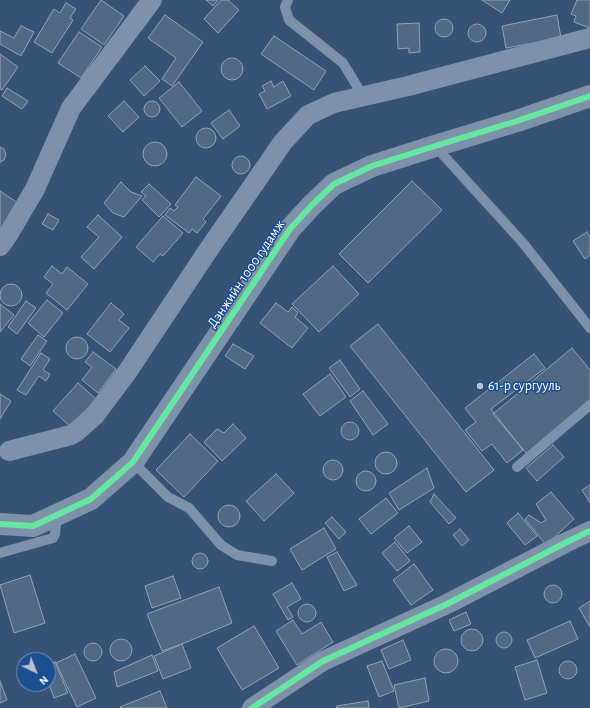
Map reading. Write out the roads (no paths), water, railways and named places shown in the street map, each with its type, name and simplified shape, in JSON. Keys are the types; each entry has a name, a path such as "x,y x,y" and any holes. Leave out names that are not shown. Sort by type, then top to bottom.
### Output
{"street":[{"path":"0,246 35,188 71,108 152,0"},
{"path":"9,452 76,432 95,415 128,371 207,252 283,142 308,115 334,103 408,86 590,38"},
{"name":"Дэнжийн 1000 гудамж","path":"0,524 33,526 91,499 133,462 290,229 334,184 372,166 517,121 590,96"},
{"path":"252,708 323,661 447,604 590,531"}],"lane":[{"path":"288,0 285,7 290,20 344,63 363,96"},
{"path":"435,146 523,243 590,328"},
{"path":"517,467 590,405"},
{"path":"133,462 168,497 189,508 220,545 237,555 272,561"},
{"path":"0,552 53,538 56,523 54,516"}],"place":[{"name":"61-р сургууль","path":"480,386"}]}
